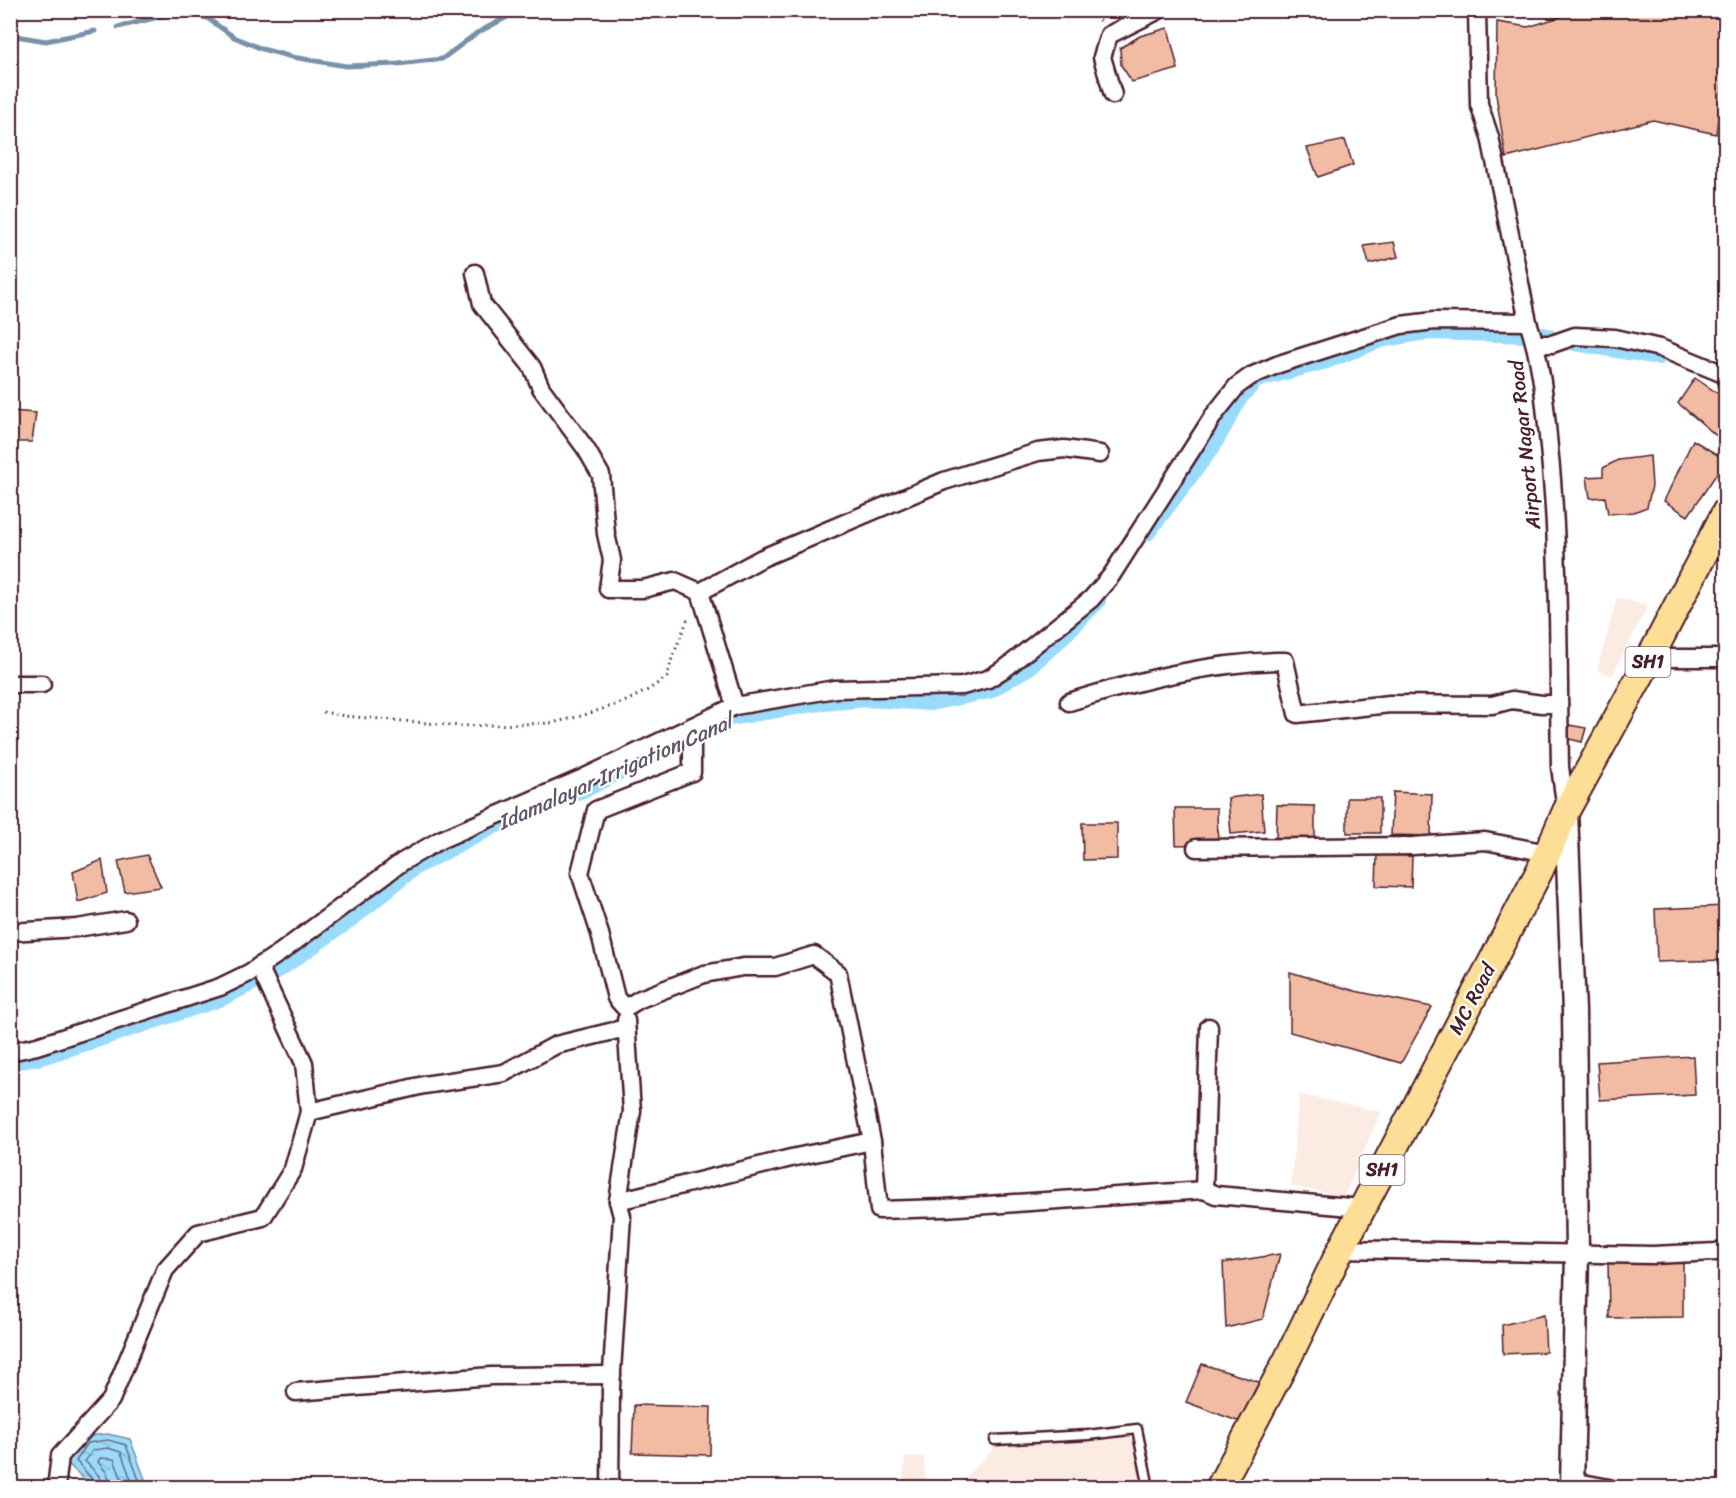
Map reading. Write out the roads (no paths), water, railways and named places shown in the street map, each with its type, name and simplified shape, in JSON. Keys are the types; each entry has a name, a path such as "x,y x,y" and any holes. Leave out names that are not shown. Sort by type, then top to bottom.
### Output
{"main road":[{"name":"MC Road","path":"1219,1488 1288,1358 1362,1208 1548,853 1566,811 1650,658 1725,511"},
{"path":"1566,811 1574,1012 1576,1252 1572,1484"}],"street":[{"path":"1113,95 1102,57 1109,35 1159,10"},
{"name":"Airport Nagar Road","path":"1477,10 1479,104 1490,137 1528,322 1544,344 1544,392 1554,494 1560,767 1566,811"},
{"path":"475,273 482,304 532,367 542,388 586,448 601,475 606,534 612,560 608,589 643,589 675,581 700,592"},
{"path":"10,1052 37,1046 220,987 281,952 402,862 440,840 583,778 735,706 835,689 962,686 988,679 1007,667 1091,599 1111,576 1214,415 1237,386 1251,376 1279,364 1401,325 1434,321 1528,322"},
{"path":"1544,344 1575,336 1615,338 1660,348 1725,375"},
{"path":"700,592 762,558 944,481 1038,453 1064,449 1100,454"},
{"path":"700,592 735,706"},
{"path":"1650,658 1725,658"},
{"path":"1069,702 1147,680 1212,667 1285,661 1297,714 1390,704 1492,705 1512,700 1559,704"},
{"path":"10,684 42,684"},
{"path":"610,1488 612,1375 622,1216 618,1201 632,1111 625,1008 616,998 600,934 580,873 596,810 692,772 692,727"},
{"path":"1196,848 1413,846 1485,841 1548,853"},
{"path":"10,932 77,928 126,920"},
{"path":"625,1008 640,999 704,974 743,967 775,967 814,955 838,973 872,1141 879,1210 944,1208 1204,1190 1216,1195 1362,1208"},
{"path":"56,1488 60,1456 111,1400 165,1270 198,1233 263,1217 293,1169 309,1112 303,1063 260,966"},
{"path":"1204,1190 1209,1027"},
{"path":"309,1112 424,1085 504,1073 556,1046 626,1029"},
{"path":"618,1201 791,1158 872,1141"},
{"path":"1341,1249 1653,1255 1716,1252 1725,1249"},
{"path":"296,1392 491,1376 612,1375"},
{"path":"1572,1484 1609,1488"}],"lane":[{"path":"995,1440 1088,1435 1137,1429 1149,1488"}],"water":[{"path":"108,1434 130,1439 148,1487 89,1487 88,1483 67,1463 85,1436"}],"waterway":[{"path":"118,27 179,12 207,18 234,37 262,49 292,57 346,66 398,64 442,59 477,33 520,10"},
{"path":"10,35 46,41 95,31"},
{"name":"Idamalayar Irrigation Canal","path":"1147,532 1212,446 1240,396 1256,379 1326,360 1380,339 1427,331 1532,334 1548,337"},
{"name":"Idamalayar Irrigation Canal","path":"1575,342 1659,356"},
{"name":"Idamalayar Irrigation Canal","path":"710,726 729,717 813,703 867,698 930,702 989,690 1029,666 1097,601"},
{"name":"Idamalayar Irrigation Canal","path":"10,1061 38,1057 220,998 280,968 350,919 415,866 506,819 590,786 655,752"}]}
